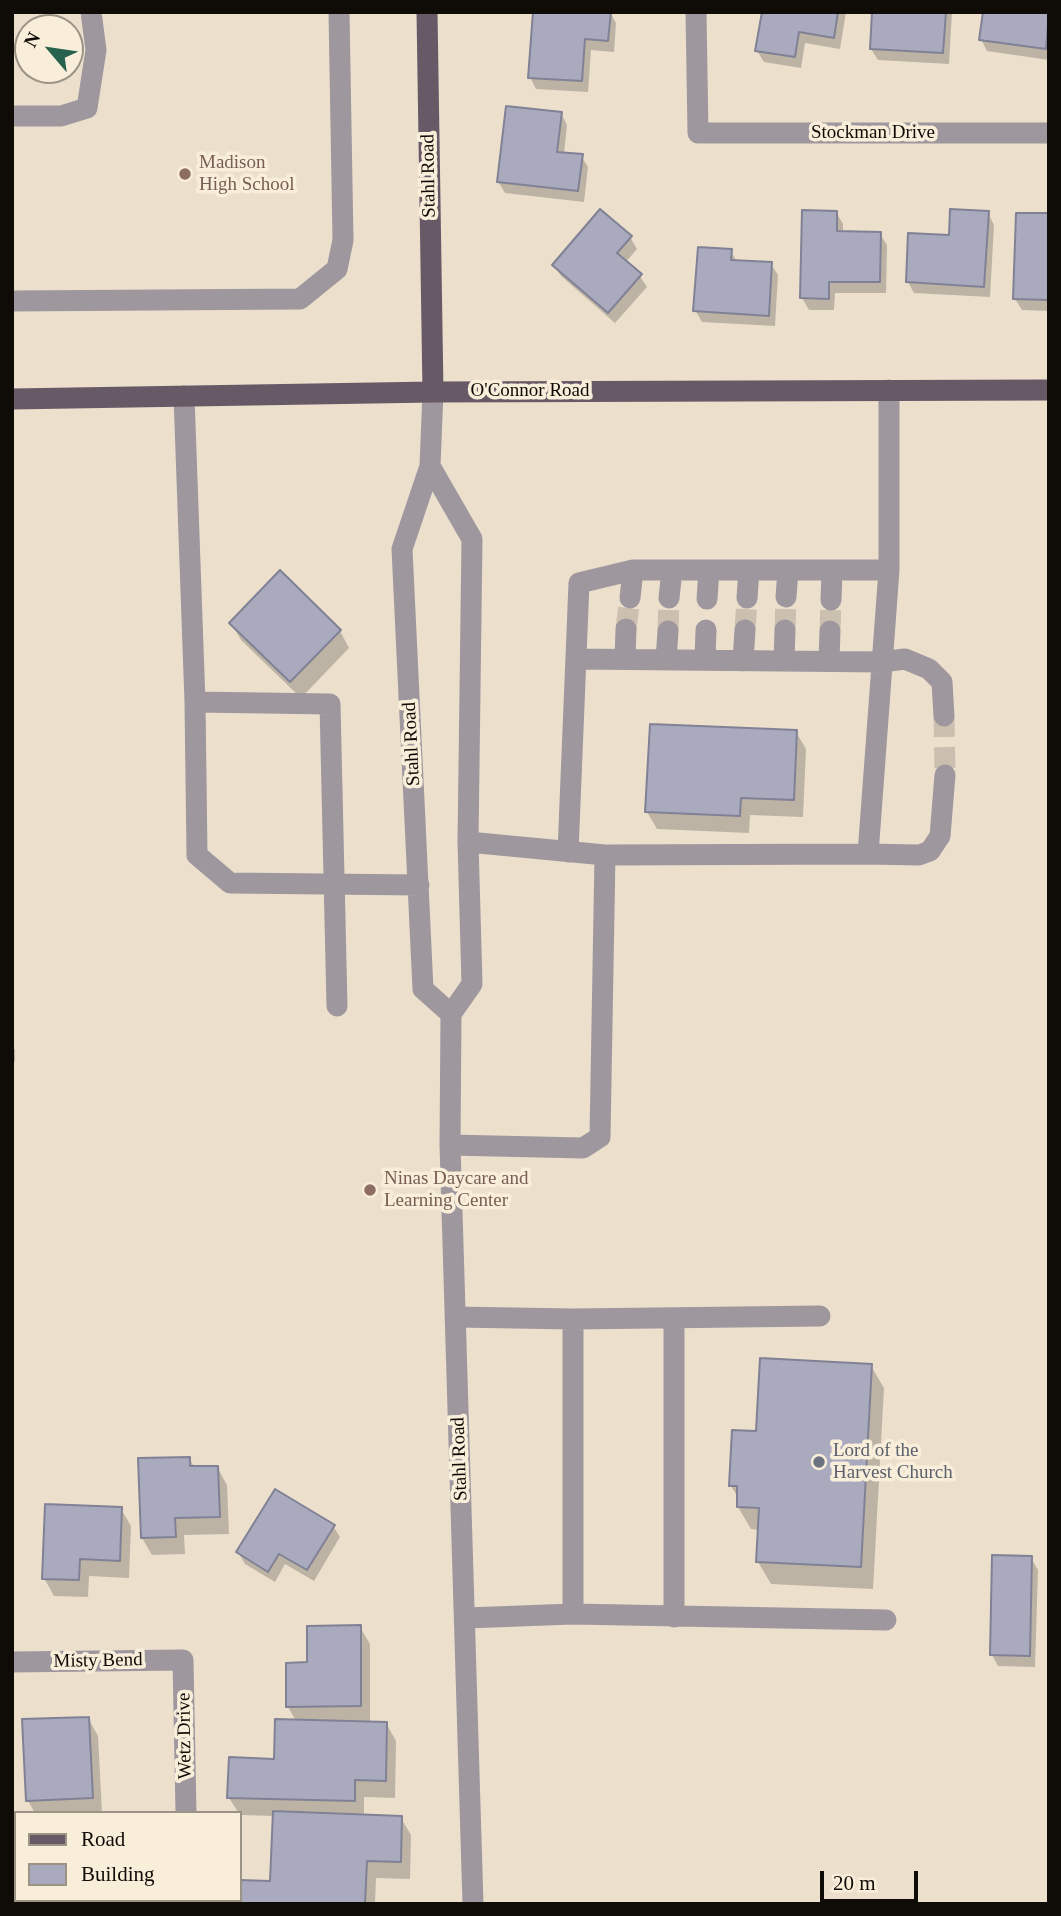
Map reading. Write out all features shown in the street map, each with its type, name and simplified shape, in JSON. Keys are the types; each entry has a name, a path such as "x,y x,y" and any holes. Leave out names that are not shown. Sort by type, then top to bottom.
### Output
{"main road":[{"name":"Stahl Road","path":"427,12 433,392"},
{"name":"O'Connor Road","path":"12,399 433,392 1049,390"}],"street":[{"path":"12,116 61,116 87,108 96,50 91,12"},
{"path":"12,301 300,299 337,269 343,240 339,12"},
{"name":"Stockman Drive","path":"696,12 698,133 1049,133"},
{"path":"868,854 889,570 889,390"},
{"name":"Stahl Road","path":"433,392 430,466 402,549 423,989 451,1014 450,1145 473,1904"},
{"path":"184,396 195,702 197,855 230,883 419,885"},
{"path":"430,466 472,540 468,842 472,984 451,1014"},
{"path":"568,852 579,583 632,570 889,570"},
{"path":"630,598 632,570"},
{"path":"670,598 672,570"},
{"path":"706,599 709,570"},
{"path":"747,598 749,570"},
{"path":"786,597 788,570"},
{"path":"831,600 832,571"},
{"path":"625,659 626,629"},
{"path":"705,660 706,630"},
{"path":"743,661 746,630"},
{"path":"784,661 785,630"},
{"path":"666,660 667,631"},
{"path":"829,662 830,631"},
{"path":"576,659 829,662 905,659 929,669 942,682 944,716"},
{"path":"195,702 330,704 337,1006"},
{"path":"468,842 604,855 919,855 930,851 940,836 945,775"},
{"path":"450,1145 583,1148 600,1137 604,855"},
{"path":"455,1317 573,1319 820,1316"},
{"path":"674,1318 674,1617"},
{"path":"573,1319 573,1614"},
{"path":"466,1618 573,1614 886,1620"},
{"name":"Misty Bend","path":"12,1662 183,1660"},
{"name":"Wetz Drive","path":"183,1660 187,1811"}],"building":[{"path":"533,12 611,12 608,41 585,39 582,81 528,78"},
{"path":"762,12 838,12 834,38 799,32 795,57 755,51"},
{"path":"872,12 946,12 943,53 870,49"},
{"path":"983,12 1049,12 1046,49 979,40"},
{"path":"506,106 562,112 557,152 583,154 578,191 497,182"},
{"path":"600,209 632,236 617,253 642,274 608,313 552,265"},
{"path":"950,209 989,211 984,287 906,282 908,233 949,235"},
{"path":"802,210 837,211 837,231 881,232 880,282 829,282 829,299 800,298"},
{"path":"1016,213 1049,213 1049,300 1013,299"},
{"path":"698,247 732,249 731,260 772,262 769,316 693,311"},
{"path":"280,570 341,630 290,682 229,623"},
{"path":"650,724 797,730 794,800 741,798 740,816 645,812"},
{"path":"760,1358 872,1364 861,1567 756,1562 759,1508 737,1507 737,1486 729,1486 732,1430 756,1431"},
{"path":"190,1457 190,1466 218,1466 220,1517 175,1518 176,1537 141,1538 138,1458"},
{"path":"275,1489 335,1525 307,1570 279,1554 268,1572 236,1552"},
{"path":"45,1504 122,1507 120,1561 80,1559 79,1580 42,1579"},
{"path":"992,1555 1032,1556 1030,1656 990,1655"},
{"path":"361,1625 361,1706 286,1707 286,1663 307,1662 307,1626"},
{"path":"89,1717 93,1798 26,1801 22,1719"},
{"path":"275,1719 387,1722 386,1781 355,1780 355,1801 227,1798 229,1757 274,1759"},
{"path":"273,1811 402,1816 401,1862 367,1861 365,1904 231,1904 242,1902 242,1880 270,1881"}],"tunnel":[{"path":"785,630 786,597"},
{"path":"626,629 630,598"},
{"path":"668,631 669,598"},
{"path":"745,630 747,598"},
{"path":"830,631 831,600"},
{"path":"944,716 945,775"}],"place":[{"name":"Madison High School","path":"185,174"},
{"name":"Ninas Daycare and Learning Center","path":"370,1190"},
{"name":"Lord of the Harvest Church","path":"819,1462"}]}
